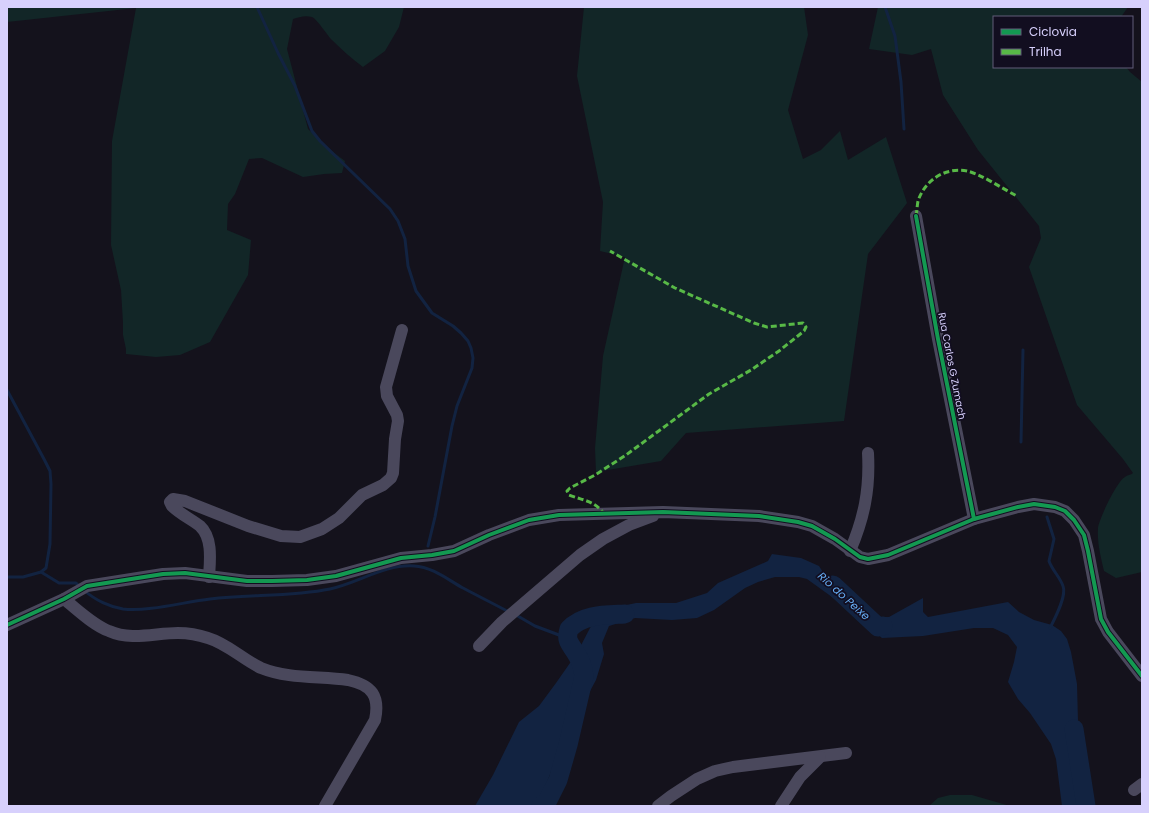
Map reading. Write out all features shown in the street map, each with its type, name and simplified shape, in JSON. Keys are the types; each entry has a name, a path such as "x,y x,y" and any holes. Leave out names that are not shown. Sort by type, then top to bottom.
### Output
{"street":[{"name":"Rua Carlos G Zumach","path":"916,216 938,338 974,519"},
{"path":"209,576 210,560 206,536 201,527 172,506 170,502 173,499 267,532 281,536 300,537 310,535 330,524 339,518 362,495 383,485 391,478 393,473 395,439 398,421 397,415 387,396 386,387 402,330"},
{"path":"850,551 859,530 865,508 868,487 868,453"},
{"path":"7,625 64,599 87,586 163,574 209,576 247,581 307,580 336,576 401,558 454,551 514,525 543,517 559,515 663,512 760,516 798,522 812,526 825,533 860,558 868,559 880,558 974,519 1034,504 1055,507 1065,511 1074,520 1084,535 1101,619 1108,632 1142,676"},
{"path":"479,646 518,609 580,555 603,539 629,525 663,512"},
{"path":"64,599 97,624 108,631 119,635 131,637 178,633 193,634 209,638 222,644 247,661 274,672 348,680 357,682 370,689 377,704 375,720 325,806"},
{"path":"658,806 697,779 715,771 733,767 846,753"},
{"path":"781,806 800,777 820,757"}],"green space":[{"path":"7,7 404,7 399,27 385,51 363,67 332,40 314,18 304,16 293,19 287,49 308,129 345,161 342,173 303,177 262,158 249,159 235,194 228,204 227,230 251,240 248,275 210,342 180,355 156,357 126,354 123,335 121,290 111,245 112,141 136,8 7,22"},
{"path":"584,7 804,7 808,35 788,110 803,159 821,150 840,131 848,160 886,137 907,203 868,254 844,421 686,433 661,461 596,472 595,448 603,356 625,257 600,251 603,202 577,76"},
{"path":"878,7 1128,7 1122,16 993,16 993,68 1127,68 1142,82 1142,572 1116,578 1104,571 1098,539 1099,523 1118,485 1125,477 1133,473 1077,405 1029,267 1041,238 1039,226 978,150 943,95 931,49 912,55 869,49"},
{"path":"950,795 972,795 1010,806 929,806 938,798"}],"water":[{"path":"772,554 801,558 819,566 830,583 846,591 854,607 861,613 873,617 889,617 923,598 923,612 928,617 1008,602 1019,612 1034,620 1052,625 1061,631 1067,639 1071,652 1077,684 1079,759 1092,806 1062,806 1056,759 1051,744 1030,713 1018,699 1008,682 1017,647 1008,635 993,628 974,628 923,636 882,638 832,597 807,579 799,577 775,577 745,588 714,610 697,618 672,620 635,618 609,626 602,643 604,654 596,680 563,741 540,800 534,806 475,806 493,775 519,722 539,706 577,653 590,628 603,610 636,603 676,603 707,593 718,583 768,561"}],"waterway":[{"path":"257,7 295,86 312,131 320,141 390,209 398,221 405,239 408,266 416,291 432,313 453,326 461,333 468,341 471,348 473,358 472,368 457,406 452,426 428,546"},
{"path":"885,7 895,36 901,82 904,129"},
{"path":"1021,442 1023,350"},
{"path":"7,390 50,471 51,484 50,544 46,568 41,572 23,577 7,577"},
{"path":"1047,517 1054,539 1049,561 1062,583 1064,590 1060,607 1050,628"},
{"path":"85,591 103,603 113,607 133,610 240,596 315,592 340,586 393,568 414,566 434,571 509,612"},
{"path":"41,572 59,583 76,583 79,586"},
{"name":"Rio do Peixe","path":"833,585 878,627 883,626"},
{"name":"Rio do Peixe","path":"541,806 547,802 558,780 568,745 584,676 580,660 568,640 569,629 581,620 595,616 625,614"},
{"path":"516,615 535,626 567,638"},
{"name":"Rio do Peixe","path":"1074,729 1086,806"}],"marked path":[{"path":"916,216 918,201 926,187 937,177 951,171 959,170 973,173 1017,196"},
{"path":"605,515 597,506 569,495 567,491 626,455 709,394 751,370 779,351 804,331 806,327 803,323 767,327 754,323 675,288 610,251"}],"cycle path":[{"path":"916,216 938,339 974,519"},
{"path":"7,625 64,599 87,586 163,574 185,573 247,581 307,580 336,576 401,558 454,551 489,535 529,520 559,515 663,512 759,516 798,522 812,526 835,539 860,557 868,559 888,555 974,519 1034,504 1055,507 1065,511 1074,520 1084,535 1101,619 1108,632 1142,676"}]}
